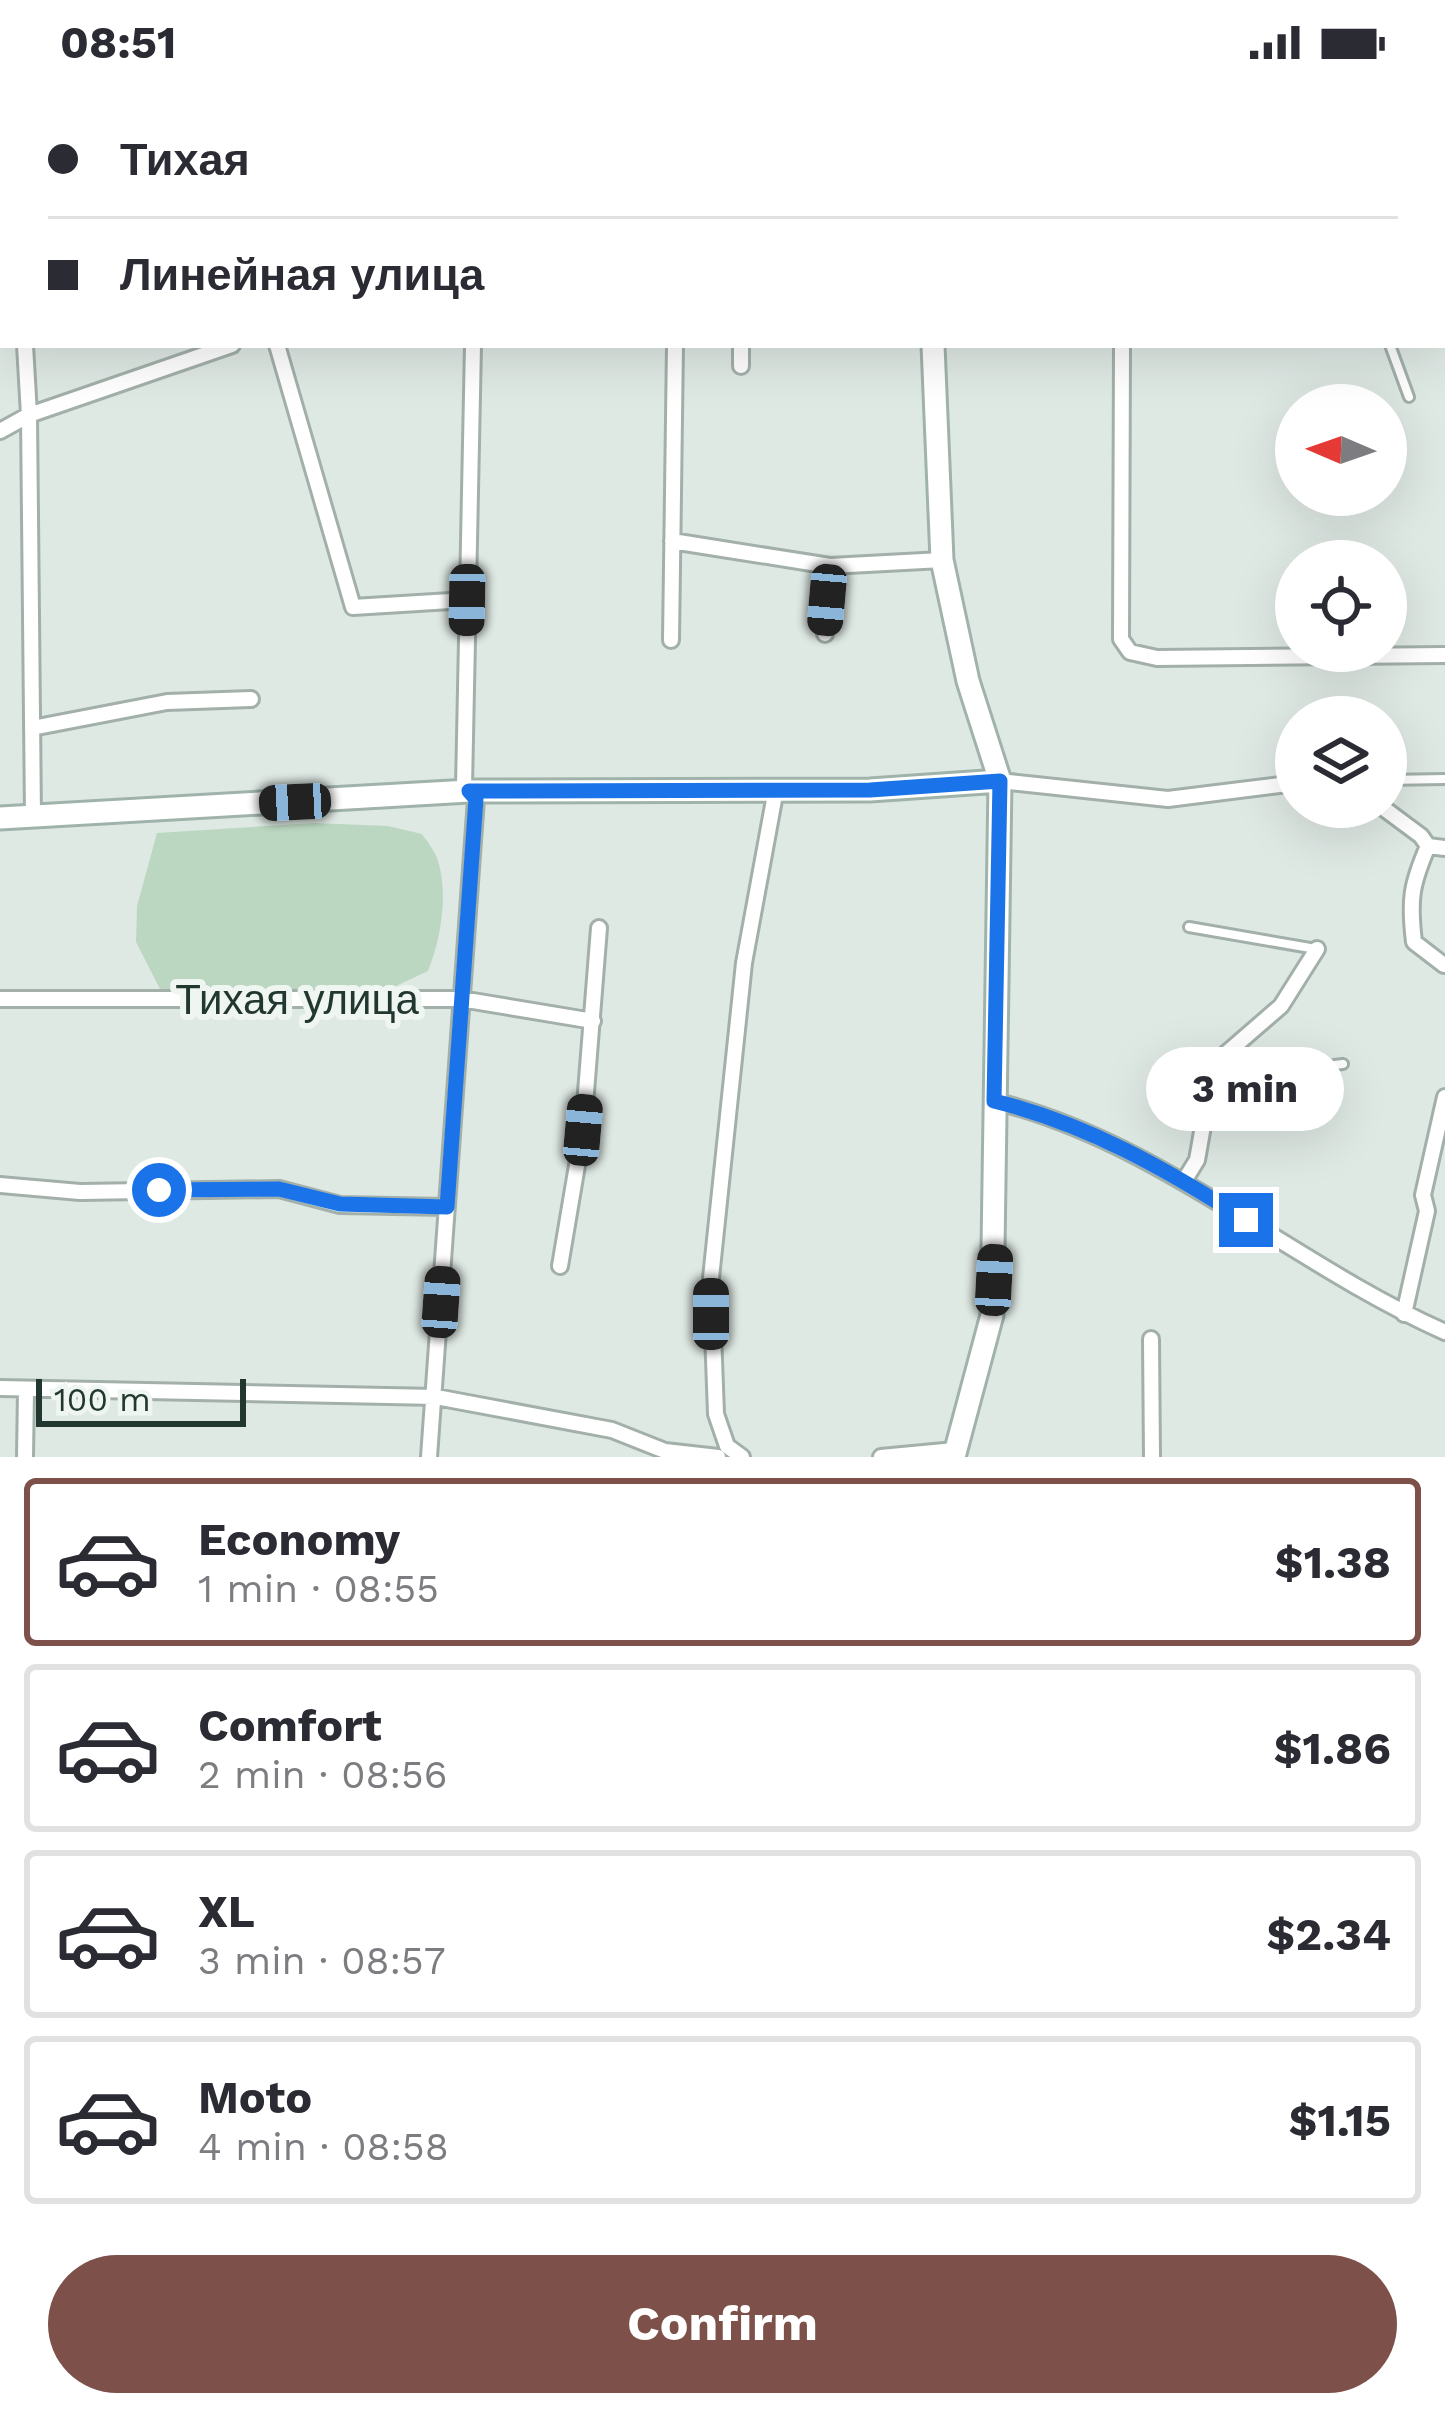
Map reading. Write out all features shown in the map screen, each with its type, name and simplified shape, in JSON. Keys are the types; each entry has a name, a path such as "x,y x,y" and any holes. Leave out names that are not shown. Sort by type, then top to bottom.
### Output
{"street":[{"path":"25,348 33,817"},
{"path":"278,348 353,608 467,600"},
{"path":"671,640 675,348"},
{"path":"741,348 741,366"},
{"path":"881,1457 955,1453 992,1315 996,1245 1000,781 968,681 942,560 933,348"},
{"path":"1122,348 1121,639 1130,652 1157,658 1445,655"},
{"path":"0,431 29,415 211,349"},
{"path":"429,1457 476,799 464,787 473,351"},
{"path":"672,541 830,566 942,560"},
{"path":"825,634 830,566"},
{"path":"32,728 167,702 251,699"},
{"path":"0,818 469,791 870,790 1000,781 1168,799 1275,786"},
{"path":"742,1457 728,1446 716,1414 711,1278 744,963 776,789"},
{"path":"1407,826 1428,846 1445,848"},
{"path":"1428,846 1409,899 1414,942 1444,965"},
{"path":"560,1266 583,1130 599,928"},
{"path":"1184,1180 1197,1160 1214,1064 1281,1006 1317,949"},
{"name":"Тихая улица","path":"0,999 460,999 593,1021"},
{"path":"1404,1314 1445,1097"},
{"path":"994,1101 1047,1114 1096,1134 1184,1180 1404,1314 1445,1332"},
{"path":"0,1185 80,1192 279,1189 340,1204 447,1207"},
{"path":"1151,1339 1152,1457"},
{"path":"0,1388 436,1397 612,1430 665,1451 718,1457"},
{"path":"25,1457 26,1390"}],"lane":[{"path":"1391,348 1409,397"},
{"path":"1407,780 1445,779"},
{"path":"1189,927 1317,949"},
{"path":"1207,1086 1343,1064"}],"green space":[{"path":"314,823 388,826 422,834 437,858 443,901 428,971 396,986 351,990 162,993 136,942 137,906 157,833"}],"route":[{"path":"159,1190 279,1189 340,1204 447,1207 476,799 469,791 870,790 1000,781 994,1101 1047,1114 1096,1134 1184,1180 1246,1220"}]}
